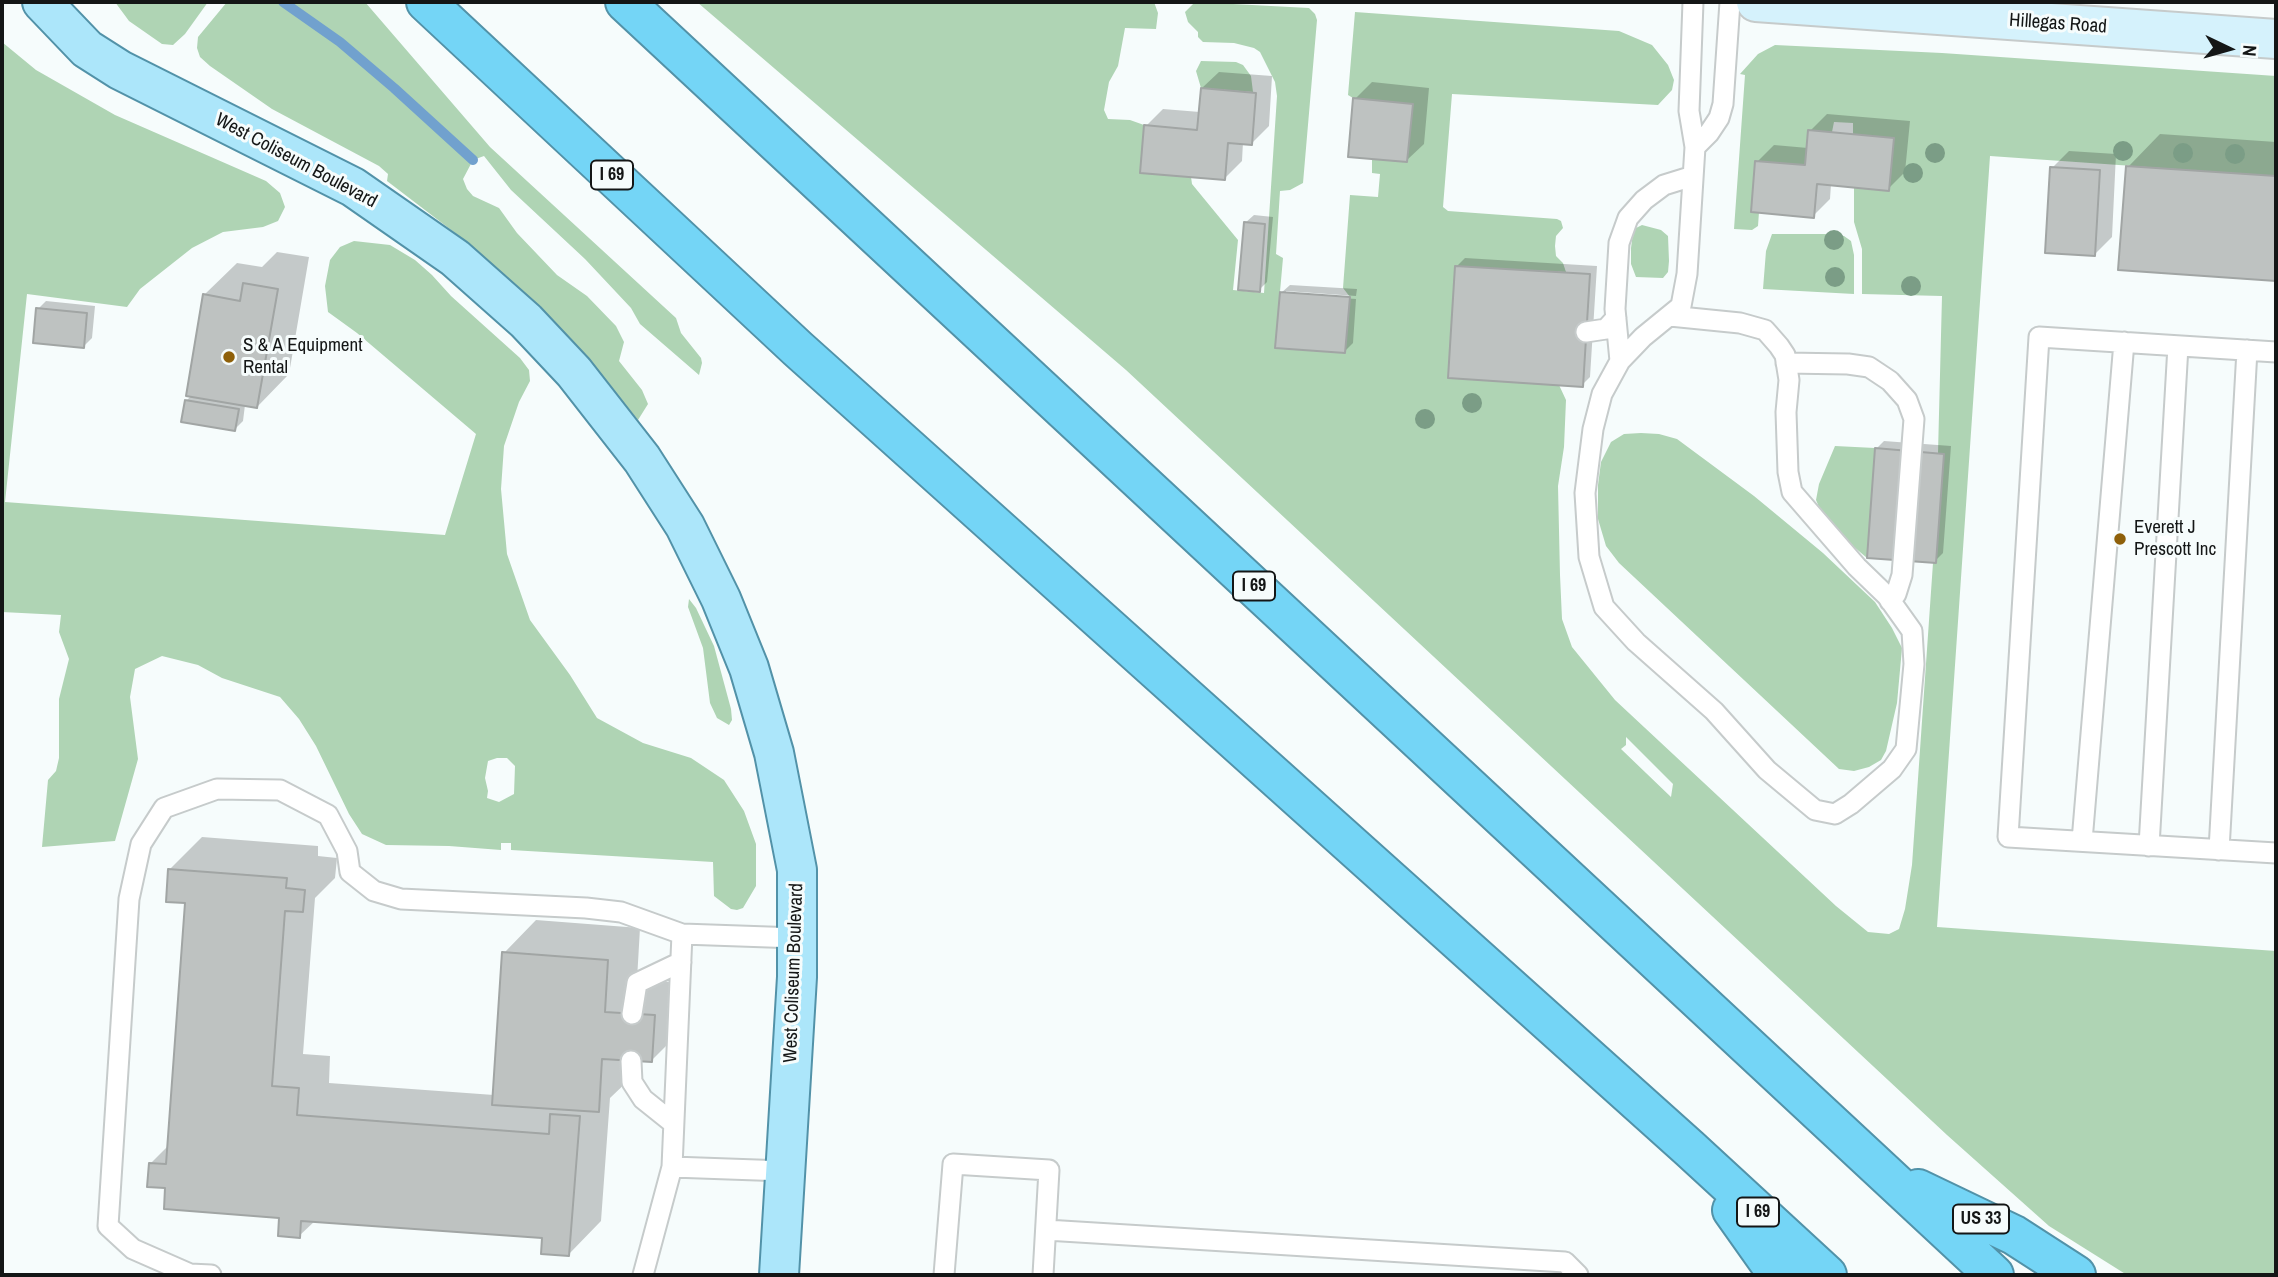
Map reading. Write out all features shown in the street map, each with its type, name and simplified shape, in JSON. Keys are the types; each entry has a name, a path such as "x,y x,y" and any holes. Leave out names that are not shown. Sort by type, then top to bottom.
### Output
{"highway":[{"name":"I 69","path":"426,2 808,358 1827,1275"},
{"name":"I 69","path":"625,2 1596,902 1994,1275"},
{"path":"1689,1148 1778,1275"},
{"name":"US 33","path":"1882,1171 2014,1235 2076,1275"}],"main road":[{"name":"West Coliseum Boulevard","path":"43,2 87,49 120,70 353,187 466,266 527,321 574,372 619,427 685,526 722,599 749,668 774,753 797,870 797,938 779,1275"},
{"path":"63,2 87,49"},
{"name":"Hillegas Road","path":"1756,2 2276,39"}],"lane":[{"path":"1670,316 1740,323 1765,330 1785,355 1788,380 1788,472 1792,492 1857,568 1890,601 1912,631 1914,664 1906,749 1892,769 1835,814 1815,810 1767,770 1714,711 1636,642 1604,607 1589,557 1585,493 1593,429 1602,394 1620,361 1643,337 1681,306 1687,274 1695,147 1689,111 1693,2"},
{"path":"1695,147 1719,118 1723,103 1730,2"},
{"path":"1620,361 1616,318 1619,243 1628,218 1644,200 1664,185 1693,176"},
{"path":"1586,332 1606,329 1616,318"},
{"path":"2276,352 2039,337 2008,837 2276,853"},
{"path":"2082,841 2124,342"},
{"path":"2149,846 2178,346"},
{"path":"2219,850 2246,350"},
{"path":"1786,363 1869,367 1890,381 1907,400 1914,419 1902,575 1896,594 1890,601"},
{"path":"211,1275 190,1274 133,1249 107,1226 129,900 141,844 164,808 217,789 280,790 328,816 347,851 350,872 374,891 401,900 586,908 621,912 682,934 797,938"},
{"path":"643,1275 672,1167 682,934"},
{"path":"632,1014 637,983 681,962"},
{"path":"631,1061 632,1082 643,1099 673,1123"},
{"path":"944,1275 953,1164 1049,1170 1043,1275"},
{"path":"672,1167 785,1171"},
{"path":"1046,1230 1566,1262 1578,1275"}],"green space":[{"path":"115,2 208,2 185,34 173,45 162,44 129,21"},
{"path":"227,2 365,2 490,147 676,318 681,333 701,358 699,375 640,324 631,308 585,259 511,190 484,156 473,160 463,179 473,196 499,208 517,233 557,275 587,296 616,326 624,342 619,361 642,390 648,404 638,420 583,355 535,307 459,236 387,181 388,174 379,166 272,109 200,57 198,37"},
{"path":"697,2 1154,2 1158,13 1156,29 1125,28 1118,66 1109,82 1104,110 1108,119 1130,120 1144,125 1191,177 1192,184 1238,240 1233,290 1264,293 1277,96 1275,82 1260,52 1234,43 1203,42 1188,22 1185,12 1195,2 1309,8 1317,20 1303,183 1290,190 1280,191 1276,254 1283,258 1275,348 1345,353 1350,297 1343,288 1350,195 1378,197 1380,174 1372,173 1372,159 1407,162 1413,105 1353,98 1348,95 1355,12 1619,31 1652,45 1668,65 1674,80 1672,90 1658,105 1452,94 1443,207 1448,211 1561,221 1563,228 1556,236 1555,246 1556,256 1563,263 1566,272 1455,266 1448,378 1559,385 1566,400 1564,447 1558,486 1562,619 1572,647 1615,700 1836,906 1868,932 1889,934 1899,929 1912,865 1933,563 1936,563 1944,454 1938,453 1942,296 1862,294 1862,249 1854,222 1854,187 1894,138 1853,134 1853,123 1834,122 1832,132 1808,130 1805,165 1755,161 1751,211 1759,212 1758,226 1752,230 1734,229 1745,75 1740,74 1758,54 1775,45 1942,53 2276,76 2276,176 1990,156 1937,927 2276,951 2276,1275 2127,1275 2049,1226 1947,1135 1126,370","holes":["1626,737 1673,784 1671,797 1621,749 1626,745"]},
{"path":"2,42 36,70 115,115 266,181 280,193 285,207 278,221 263,227 223,232 192,248 140,289 127,307 27,294 5,502 445,535 476,434 357,333 328,312 325,286 330,260 340,247 354,241 390,245 415,260 432,275 451,296 520,358 529,370 530,381 519,402 504,446 501,489 507,554 530,620 597,718 643,743 691,758 724,780 744,811 756,844 756,886 743,908 737,910 731,909 714,896 713,862 511,850 511,843 501,843 501,850 386,845 362,834 349,814 316,746 299,719 280,697 222,678 198,665 162,656 135,669 130,697 138,759 115,841 42,847 48,780 56,771 59,758 59,699 69,659 59,632 61,615 2,612","holes":["507,758 515,766 514,794 499,802 487,798 485,778 488,761"]},
{"path":"1201,61 1236,62 1243,65 1251,76 1253,92 1201,88 1196,71"},
{"path":"1642,225 1661,230 1668,236 1668,272 1663,278 1636,277 1631,264 1631,248 1633,233"},
{"path":"1772,234 1827,234 1844,236 1851,241 1854,255 1854,294 1763,289 1766,251"},
{"path":"1641,433 1677,439 1754,496 1823,553 1875,602 1902,648 1897,703 1886,751 1881,760 1854,771 1839,769 1619,563 1606,546 1598,519 1601,462 1611,442 1624,434"},
{"path":"1835,446 1875,448 1867,558 1847,541 1816,500 1819,484"},
{"path":"689,599 714,646 731,709 732,720 729,725 717,718 710,703 703,648 688,607"}],"building":[{"path":"1201,88 1256,93 1252,145 1228,143 1225,180 1140,173 1144,125 1197,130"},
{"path":"1353,98 1413,104 1407,162 1348,157"},
{"path":"1808,130 1894,138 1889,191 1817,184 1814,218 1751,212 1755,161 1805,165"},
{"path":"2126,166 2276,176 2276,281 2118,270"},
{"path":"2050,167 2100,170 2095,256 2045,253"},
{"path":"1244,222 1265,224 1260,292 1238,290"},
{"path":"1455,266 1590,274 1583,387 1448,378"},
{"name":"S & A Equipment Rental","path":"243,283 278,289 257,408 186,396 203,294 240,301"},
{"path":"1280,292 1350,297 1345,353 1275,348"},
{"path":"36,308 87,313 84,348 33,343"},
{"path":"185,400 239,409 235,431 181,422"},
{"path":"1875,448 1944,454 1936,563 1867,558"},
{"path":"168,869 287,878 286,888 305,890 303,912 285,911 272,1086 299,1088 297,1115 549,1134 550,1114 580,1116 569,1256 541,1254 542,1238 301,1221 300,1238 278,1236 279,1218 164,1209 165,1188 147,1187 149,1163 166,1164 185,903 166,902"},
{"path":"502,952 608,960 605,1012 655,1015 652,1062 602,1059 599,1112 492,1105"}],"waterway":[{"path":"283,2 340,42 473,160"}],"place":[{"name":"S & A Equipment Rental","path":"229,357"},
{"name":"Everett J Prescott Inc","path":"2120,539"}]}
